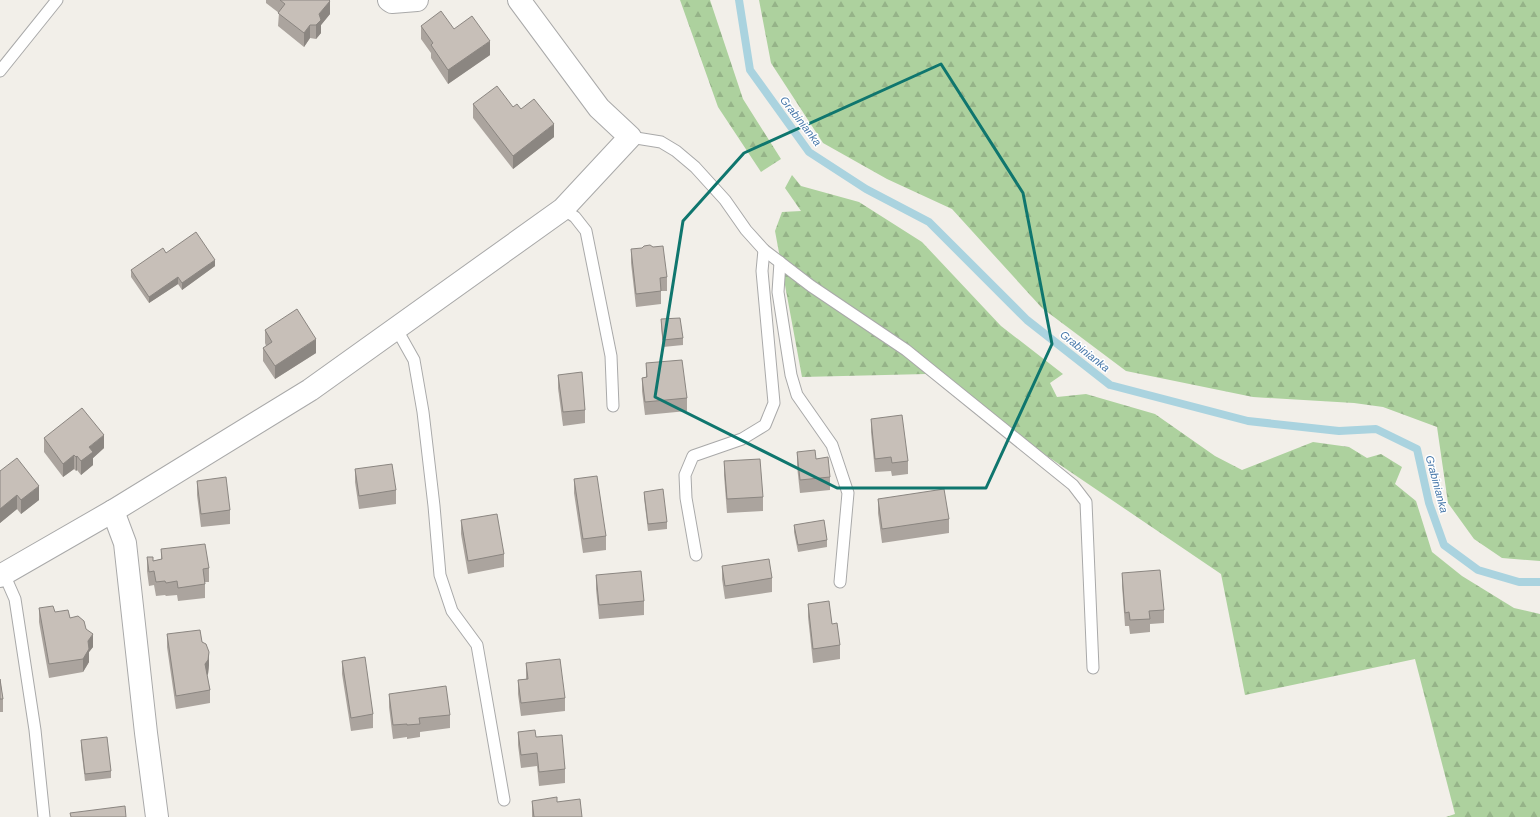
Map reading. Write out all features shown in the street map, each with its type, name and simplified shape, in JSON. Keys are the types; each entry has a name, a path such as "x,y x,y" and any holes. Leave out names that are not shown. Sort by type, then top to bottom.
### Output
{"street":[{"path":"389,0 392,2 417,0"},
{"path":"2,575 113,511 310,390 563,209 630,137 599,108 519,0"},
{"path":"113,511 125,543 157,817"}],"lane":[{"path":"0,71 57,0"},
{"path":"630,137 661,142 676,151 694,167 725,200 746,230 764,250 811,286 906,350 1072,484 1086,502 1093,668"},
{"path":"563,209 575,217 586,230 611,356 613,406"},
{"path":"696,555 686,498 685,475 693,456 742,439 765,426 774,402 762,271 764,250"},
{"path":"780,262 778,292 791,375 797,395 832,445 848,493 840,582"},
{"path":"396,328 414,360 422,404 434,506 440,575 452,611 478,645 504,800"},
{"path":"2,575 15,599 35,730 44,817"}],"highlighted area":[{"path":"941,64 1023,193 1052,344 986,488 837,488 655,397 683,221 744,153"}],"green space":[{"path":"680,0 710,0 743,99 781,159 761,172 718,107"},
{"path":"759,0 1540,0 1540,561 1502,558 1474,539 1448,503 1437,427 1383,407 1354,403 1253,397 1126,371 1042,308 952,209 887,179 823,143 771,63"},
{"path":"792,175 801,186 859,202 922,242 1001,326 1063,374 1050,383 1057,397 1086,394 1155,414 1215,456 1242,470 1313,442 1349,447 1367,458 1381,454 1402,467 1395,484 1416,501 1432,552 1462,576 1514,608 1540,614 1540,817 1446,817 1455,814 1415,659 1245,695 1221,574 926,374 802,377 775,231 782,212 801,211 785,188"}],"building":[{"path":"280,0 330,1 319,14 321,20 316,25 310,25 304,33 278,13 285,4"},
{"path":"441,11 454,29 472,16 490,41 448,70 431,45 433,43 421,26"},
{"path":"497,86 513,107 517,104 521,109 534,99 554,124 513,156 473,104"},
{"path":"196,232 215,260 182,283 178,277 149,297 131,270 163,248 166,253"},
{"path":"650,245 653,247 663,246 667,277 660,278 661,291 636,294 631,249 642,248"},
{"path":"297,309 316,339 275,366 263,348 272,342 265,330"},
{"path":"680,318 683,338 663,340 661,319"},
{"path":"682,360 687,398 645,402 642,378 647,377 646,363"},
{"path":"582,372 585,410 563,412 558,375"},
{"path":"82,408 104,435 89,447 93,452 81,461 74,455 63,464 44,438"},
{"path":"902,415 908,461 892,463 891,457 875,459 871,419"},
{"path":"815,450 816,459 828,457 830,477 800,480 797,452"},
{"path":"17,458 39,486 21,500 17,495 0,509 0,471"},
{"path":"760,459 763,497 727,499 724,461"},
{"path":"392,464 396,490 359,496 355,469"},
{"path":"597,476 606,536 583,539 574,479"},
{"path":"226,477 230,510 201,514 197,481"},
{"path":"663,489 667,522 648,524 644,492"},
{"path":"944,489 949,519 882,529 878,499"},
{"path":"497,514 504,554 468,561 461,520"},
{"path":"824,520 827,540 798,545 794,525"},
{"path":"205,544 209,568 203,569 205,584 178,588 177,581 166,583 165,581 156,582 154,571 149,572 147,557 153,557 153,561 162,559 161,549"},
{"path":"769,559 772,578 725,586 722,566"},
{"path":"1160,570 1164,610 1149,611 1150,619 1130,620 1129,612 1125,613 1122,573"},
{"path":"641,571 644,601 599,605 596,575"},
{"path":"829,601 832,624 837,623 840,645 813,649 808,604"},
{"path":"53,606 55,612 68,610 70,618 78,616 84,621 86,629 93,634 88,641 89,649 83,659 49,664 39,608"},
{"path":"200,630 202,642 206,644 209,652 208,660 205,664 210,690 176,696 167,634"},
{"path":"365,657 373,714 351,718 342,661"},
{"path":"560,659 565,698 521,703 518,680 528,679 526,663"},
{"path":"0,679 3,699 0,699"},
{"path":"446,686 450,715 419,718 420,724 393,725 389,694"},
{"path":"535,730 536,737 562,735 565,769 539,772 537,753 521,755 518,732"},
{"path":"107,737 111,771 85,774 81,740"},
{"path":"557,797 557,802 580,799 582,817 534,817 532,801"},
{"path":"125,806 126,817 71,817 70,813"}],"waterway":[{"name":"Grabinianka","path":"739,0 750,70 809,152 866,189 929,222 1027,320 1110,385 1248,421 1339,431 1376,429 1417,449 1429,503 1444,545 1478,570 1519,582 1540,582"}]}
